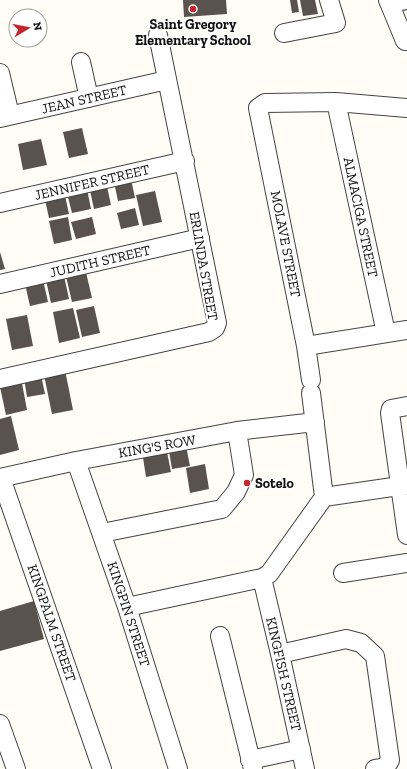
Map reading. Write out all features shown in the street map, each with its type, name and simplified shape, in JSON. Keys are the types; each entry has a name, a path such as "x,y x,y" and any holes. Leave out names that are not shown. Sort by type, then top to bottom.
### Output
{"street":[{"path":"284,33 336,23 329,0"},
{"path":"395,1 406,41"},
{"name":"ERLINDA STREET","path":"0,379 209,332 215,328 217,323 158,35"},
{"path":"81,62 89,98"},
{"path":"0,73 5,117"},
{"name":"JEAN STREET","path":"5,117 167,80"},
{"path":"336,102 405,108"},
{"name":"MOLAVE STREET","path":"324,497 306,346 258,108 265,103 336,102"},
{"name":"ALMACIGA STREET","path":"336,102 386,333"},
{"name":"JENNIFER STREET","path":"0,203 184,162"},
{"name":"JUDITH STREET","path":"0,284 200,238"},
{"path":"306,346 407,330"},
{"path":"407,406 391,409 390,414 404,486 407,535"},
{"name":"KING'S ROW","path":"0,478 76,461 237,431 315,422"},
{"path":"102,533 222,509 236,492 244,475 237,431"},
{"name":"KINGPIN STREET","path":"76,461 127,607 178,769"},
{"name":"KINGPALM STREET","path":"0,478 102,769"},
{"path":"127,607 262,578 269,574 324,497 404,486"},
{"path":"343,573 407,563"},
{"name":"KINGFISH STREET","path":"262,578 305,769"},
{"path":"220,636 252,764 301,750"},
{"path":"280,654 346,639 361,643 375,656 390,760 384,767 375,769"},
{"path":"0,724 16,769"}],"building":[{"path":"183,0 226,0 227,14 184,17"},
{"path":"290,0 297,0 299,12 292,13"},
{"path":"300,0 315,0 318,14 303,16"},
{"path":"82,128 88,154 69,158 63,132"},
{"path":"41,139 47,165 23,170 18,144"},
{"path":"131,179 135,198 118,201 114,182"},
{"path":"106,182 111,205 94,209 89,186"},
{"path":"87,189 91,209 72,213 67,193"},
{"path":"64,191 69,214 49,218 44,195"},
{"path":"155,191 162,222 143,226 136,195"},
{"path":"135,208 139,225 121,229 117,213"},
{"path":"68,217 72,240 54,244 49,221"},
{"path":"92,217 96,234 76,239 71,222"},
{"path":"0,252 5,269 0,270"},
{"path":"85,268 92,298 72,302 65,272"},
{"path":"64,276 69,299 51,303 46,280"},
{"path":"43,280 48,302 30,306 25,284"},
{"path":"94,306 100,333 82,337 76,310"},
{"path":"73,308 80,338 59,343 53,312"},
{"path":"27,315 33,346 12,350 6,319"},
{"path":"65,370 73,410 52,414 44,375"},
{"path":"41,375 45,394 27,397 24,378"},
{"path":"21,378 27,410 6,415 0,387"},
{"path":"11,416 19,450 0,455 0,419"},
{"path":"185,441 190,466 172,469 168,445"},
{"path":"166,447 171,472 146,477 142,451"},
{"path":"205,464 209,489 190,493 186,468"},
{"path":"34,601 44,639 0,651 0,611"}],"place":[{"name":"Saint Gregory Elementary School","path":"193,9"},
{"name":"Sotelo","path":"247,483"}]}
